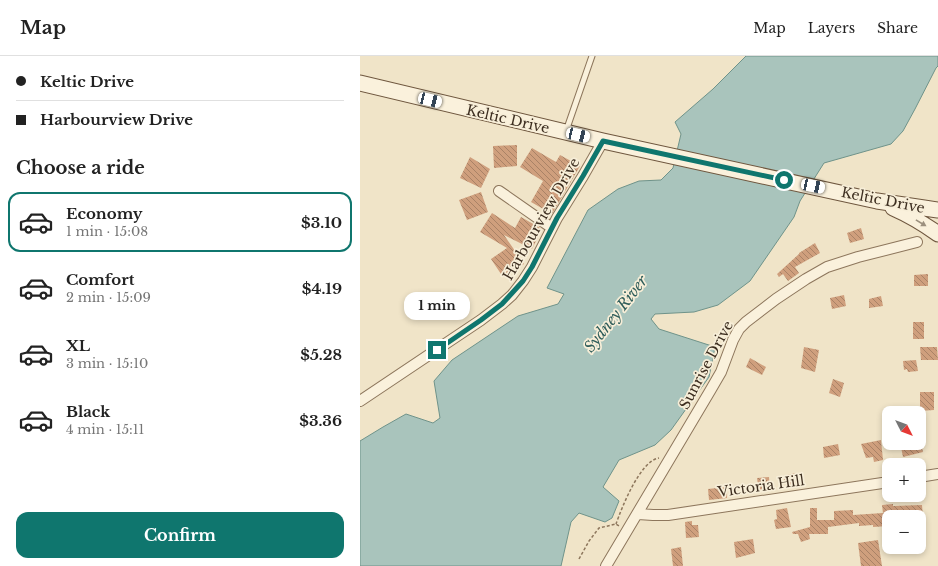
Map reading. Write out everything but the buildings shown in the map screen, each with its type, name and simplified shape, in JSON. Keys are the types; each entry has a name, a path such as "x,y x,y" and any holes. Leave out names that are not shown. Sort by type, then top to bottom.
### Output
{"main road":[{"name":"Keltic Drive","path":"360,83 639,149 828,189 877,201 938,210"},
{"path":"877,201 903,212 938,234"}],"street":[{"name":"Harbourview Drive","path":"360,401 470,328 502,304 523,281 532,267 552,228 603,141"},
{"path":"499,191 552,228"},
{"name":"Sunrise Drive","path":"606,566 721,372 734,336 739,329 786,292 820,270 842,261 916,242"},
{"path":"926,476 938,474"},
{"name":"Victoria Hill","path":"638,514 668,515 882,483"}],"lane":[{"path":"565,132 592,56"}],"path":[{"path":"578,559 599,528 616,524 628,494 643,468 654,459 672,456"}],"water":[{"name":"Sydney River","path":"746,56 938,56 938,66 903,131 891,144 824,163 800,201 794,217 750,281 718,305 694,312 655,314 651,319 659,329 715,347 709,377 671,430 655,445 619,460 603,487 619,501 612,518 605,522 579,513 571,522 561,566 360,566 360,441 406,414 433,423 440,418 434,381 452,360 518,316 558,304 564,294 547,288 588,210 618,189 639,181 661,180 673,168 681,134 675,122 713,89"}],"route":[{"path":"437,350 492,312 512,295 532,267 557,218 603,141 784,180"}]}
